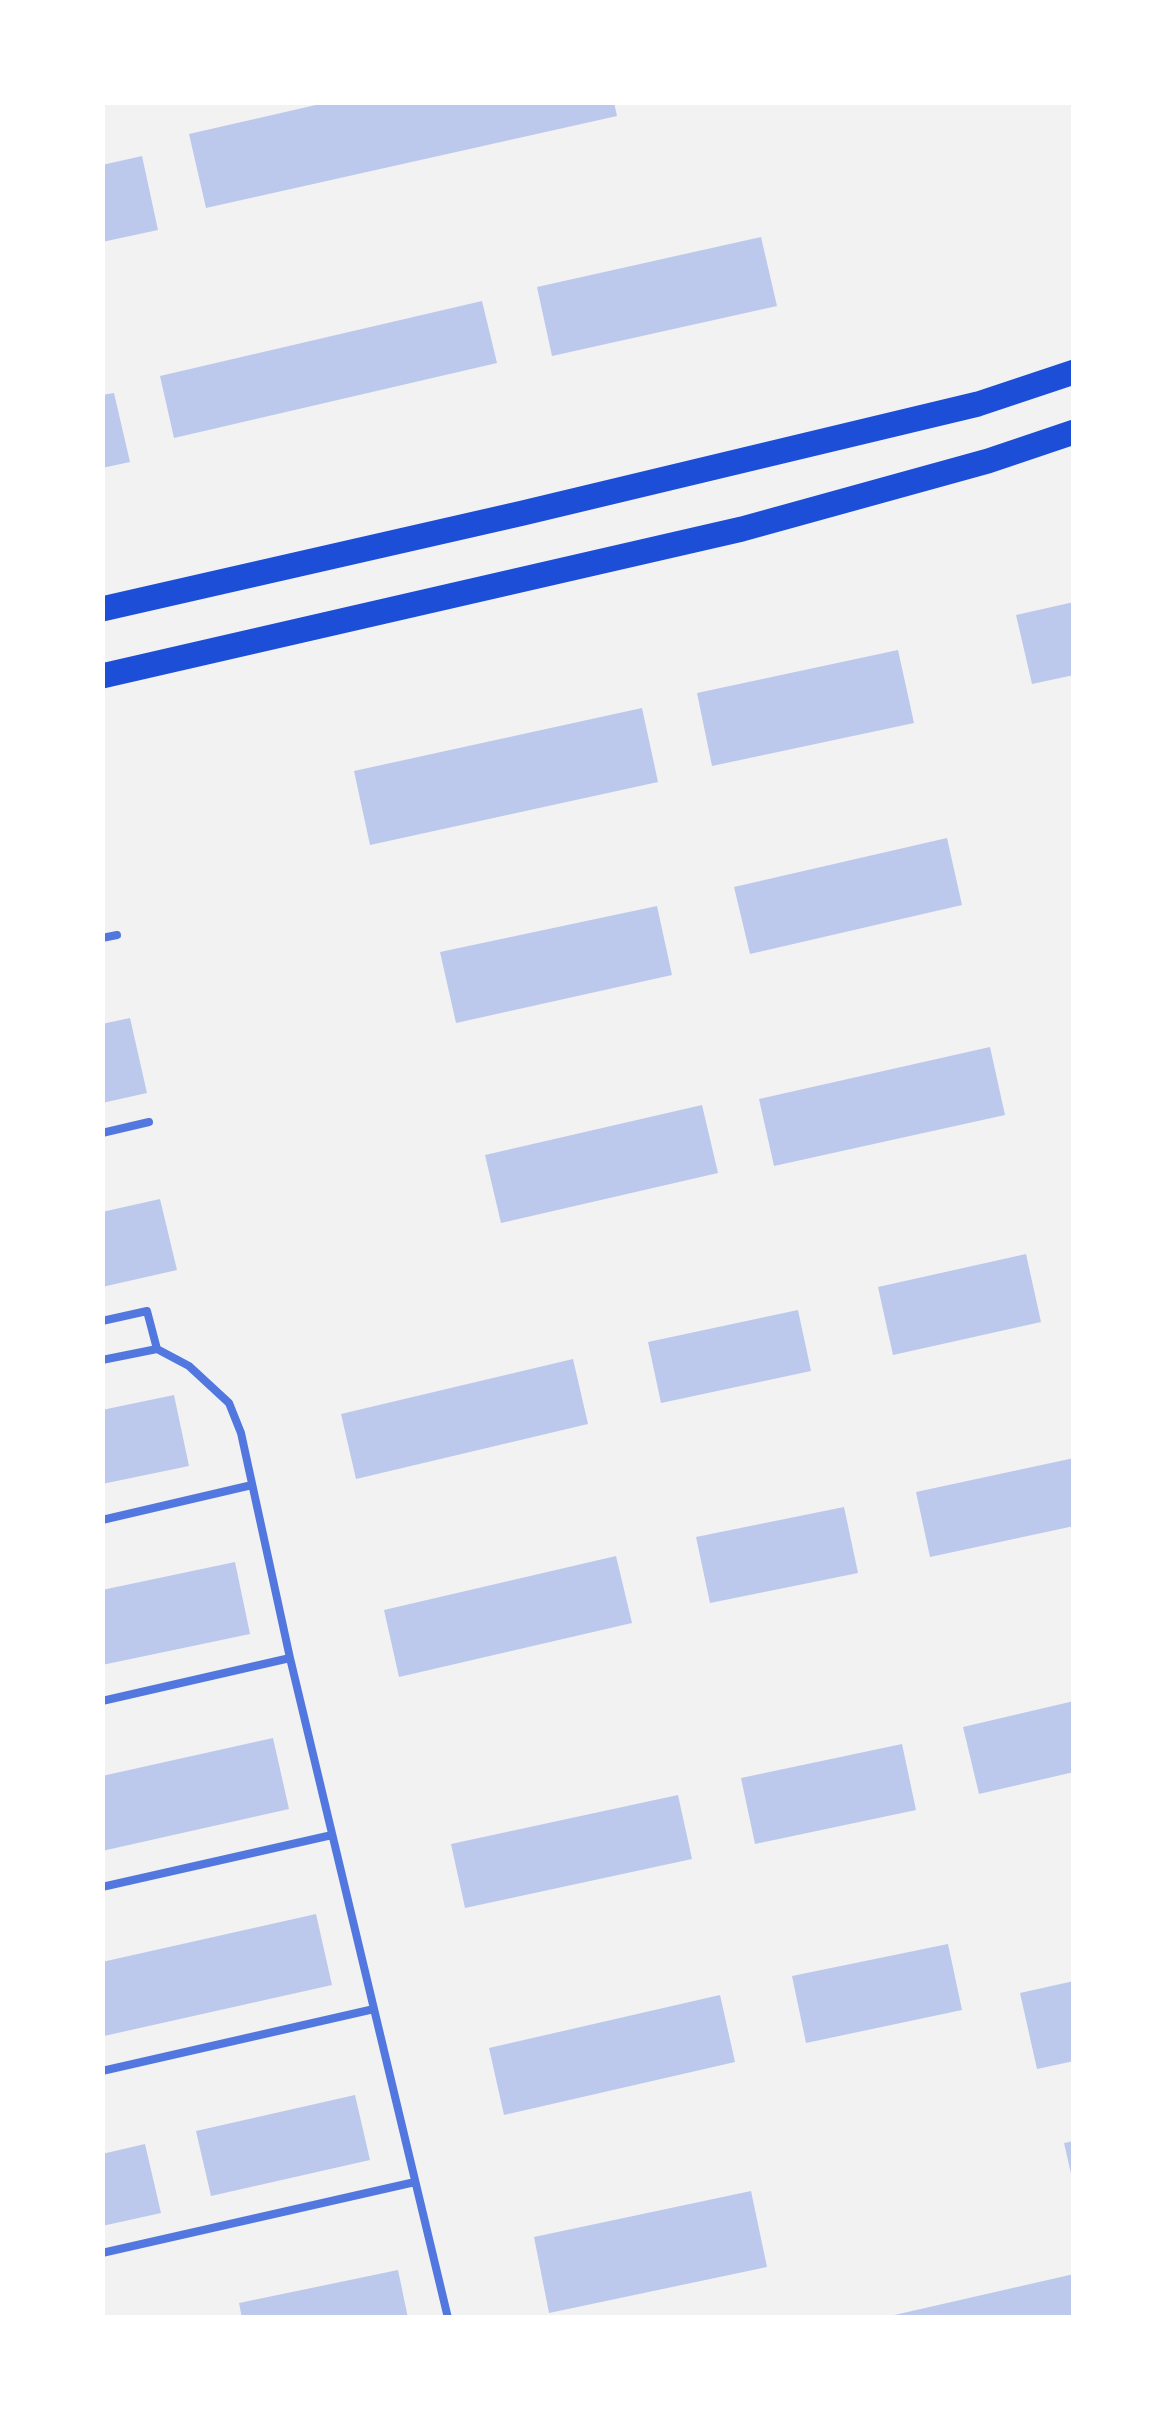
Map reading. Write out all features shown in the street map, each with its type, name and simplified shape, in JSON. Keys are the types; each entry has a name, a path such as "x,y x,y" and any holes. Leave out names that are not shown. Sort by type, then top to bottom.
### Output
{"main road":[{"path":"102,609 504,518 959,408 1074,372"},
{"path":"102,676 742,529 988,461 1074,432"}],"lane":[{"path":"102,938 117,934"},
{"path":"102,1133 149,1122"},
{"path":"102,1320 147,1311 157,1348"},
{"path":"102,1360 157,1348 189,1366 229,1404 241,1433 290,1658 448,2318"},
{"path":"102,1520 252,1485"},
{"path":"102,1701 290,1658"},
{"path":"102,1886 332,1834"},
{"path":"102,2071 374,2009"},
{"path":"102,2253 416,2182"}],"building":[{"path":"329,102 614,102 617,116 206,208 189,134"},
{"path":"142,156 158,230 102,242 102,165"},
{"path":"761,237 777,306 552,356 537,287"},
{"path":"482,301 497,363 174,438 160,376"},
{"path":"114,393 130,462 102,468 102,395"},
{"path":"1074,602 1074,675 1032,684 1016,615"},
{"path":"898,650 914,723 712,766 697,693"},
{"path":"642,708 658,782 370,845 354,771"},
{"path":"947,838 962,905 750,954 734,887"},
{"path":"657,906 672,975 456,1023 440,952"},
{"path":"130,1018 147,1093 102,1103 102,1024"},
{"path":"990,1047 1005,1115 774,1166 759,1099"},
{"path":"702,1105 718,1173 501,1223 485,1155"},
{"path":"160,1199 177,1270 102,1287 102,1212"},
{"path":"1026,1254 1041,1322 893,1355 878,1287"},
{"path":"798,1310 811,1371 661,1403 648,1342"},
{"path":"573,1359 588,1424 356,1479 341,1414"},
{"path":"174,1395 189,1466 102,1484 102,1410"},
{"path":"1074,1458 1074,1526 930,1557 916,1492"},
{"path":"844,1507 858,1573 710,1603 696,1537"},
{"path":"616,1556 632,1623 399,1677 384,1610"},
{"path":"235,1562 250,1634 102,1665 102,1590"},
{"path":"1074,1701 1074,1772 979,1794 963,1727"},
{"path":"273,1738 289,1809 102,1851 102,1776"},
{"path":"902,1744 916,1810 755,1844 741,1778"},
{"path":"678,1795 692,1859 465,1908 451,1844"},
{"path":"316,1914 332,1985 104,2036 102,1962"},
{"path":"948,1944 962,2010 806,2043 792,1976"},
{"path":"1074,1981 1074,2061 1037,2069 1020,1993"},
{"path":"720,1995 735,2062 504,2115 489,2048"},
{"path":"355,2095 370,2160 211,2196 196,2131"},
{"path":"1074,2141 1074,2178 1072,2178 1064,2143"},
{"path":"145,2144 161,2213 102,2226 102,2154"},
{"path":"751,2191 767,2267 549,2313 534,2237"},
{"path":"398,2270 408,2318 242,2318 239,2303"},
{"path":"1074,2274 1074,2318 890,2318 890,2316"}]}
